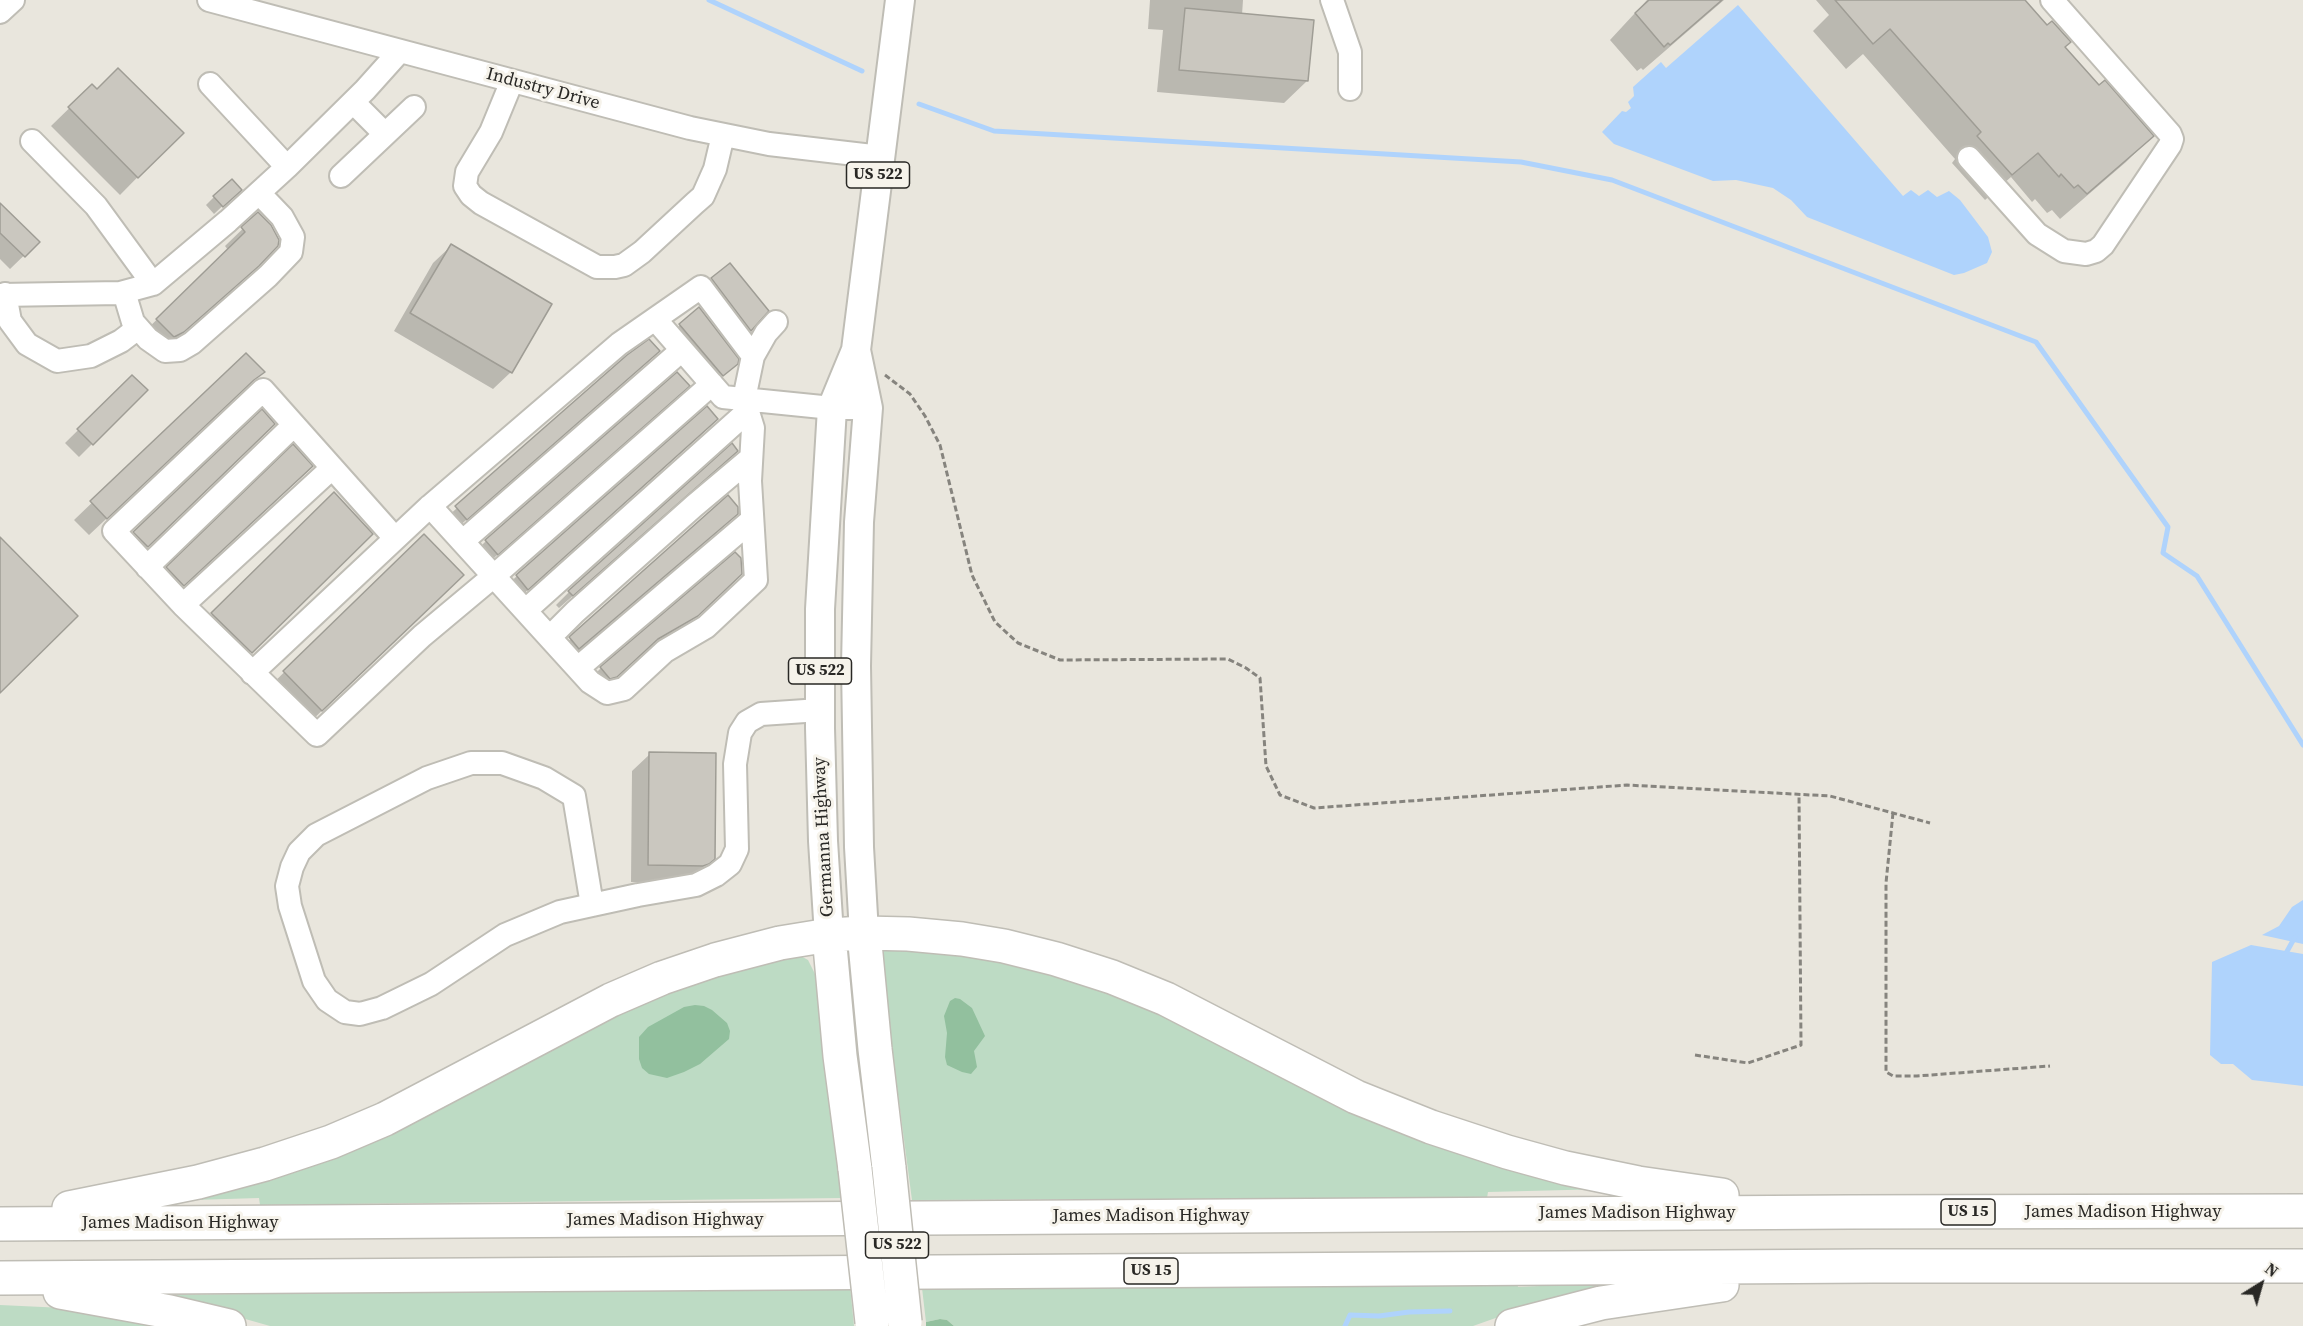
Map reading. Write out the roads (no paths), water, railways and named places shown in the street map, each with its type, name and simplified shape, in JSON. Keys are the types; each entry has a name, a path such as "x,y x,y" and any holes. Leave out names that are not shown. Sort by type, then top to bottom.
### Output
{"highway":[{"path":"0,1223 198,1182 265,1164 331,1142 385,1119 611,1000 662,978 715,960 780,943 829,935 864,933 951,938 1004,946 1056,959 1112,977 1167,999 1356,1097 1431,1127 1507,1152 1565,1168 1638,1183 1849,1212"},
{"name":"Germanna Highway","path":"864,933 906,1324"},
{"name":"Germanna Highway","path":"829,935 840,1056 872,1324"},
{"name":"James Madison Highway","path":"0,1223 2303,1211"},
{"path":"1512,1326 1624,1299 1872,1266"},
{"name":"US 15","path":"0,1279 1872,1266 2303,1266"},
{"path":"0,1279 72,1295 170,1312 229,1326"}],"main road":[{"name":"Germanna Highway","path":"829,935 823,829 820,591 832,408 856,350 900,0"},
{"name":"Germanna Highway","path":"856,350 868,408 859,522 856,666 859,847 864,933"}],"street":[{"path":"0,12 13,0"},
{"name":"Industry Drive","path":"209,0 690,128 769,144 880,157"},
{"path":"1332,0 1350,52 1350,89"},
{"path":"1969,158 2037,234 2064,251 2086,255 2103,245 2170,145 2170,134 2052,0"},
{"path":"138,328 121,341 91,356 57,361 27,345 10,321 3,294 76,292 95,295 124,292 153,284 287,167 353,102 400,51"},
{"path":"512,81 491,132 467,172 465,186 481,203 597,267 606,268 624,264 642,252 703,196 715,169 723,135"},
{"path":"210,84 287,167"},
{"path":"353,102 385,134"},
{"path":"341,176 414,107"},
{"path":"32,141 96,206 153,284"},
{"path":"124,292 133,322 148,339 165,351 180,350 192,343 268,276 291,252 293,237 282,218 259,193"},
{"path":"252,673 394,537 430,506 619,344 701,287 753,356"},
{"path":"655,319 723,397 746,405 868,408"},
{"path":"430,506 590,682 607,693 624,689 665,651 706,627 756,580 750,481 753,428 746,405 753,356 766,333 776,322"},
{"path":"463,541 682,350"},
{"path":"394,537 262,390 114,531 183,605 317,735 422,636 495,575 712,384"},
{"path":"526,610 746,405"},
{"path":"147,567 294,425"},
{"path":"550,637 658,537 751,458"},
{"path":"183,605 332,468"},
{"path":"578,668 752,520"},
{"path":"592,905 574,796 544,778 502,763 471,763 427,778 316,836 300,852 292,867 287,886 290,906 314,981 327,1000 345,1012 360,1014 382,1008 431,984 505,935 560,912 696,885 716,875 730,864 737,849 735,764 740,733 747,722 760,714 820,710"}],"water":[{"path":"1738,5 1903,196 1911,190 1919,196 1928,190 1937,197 1949,191 1960,200 1988,237 1992,252 1987,263 1954,275 1807,217 1791,200 1773,188 1736,180 1713,181 1614,144 1602,132 1622,111 1626,112 1631,108 1628,102 1634,96 1633,87 1661,62 1666,68"},
{"path":"2303,900 2303,944 2262,935 2279,926 2292,907"},
{"path":"2251,945 2303,954 2303,1086 2252,1080 2233,1064 2221,1064 2210,1055 2212,962"}],"waterway":[{"path":"709,0 862,71"},
{"path":"919,104 994,131 1521,162 1612,180 2036,342 2168,527 2163,553 2197,576 2303,745"},
{"path":"2285,955 2295,937"},
{"path":"1345,1326 1350,1315 1379,1316 1409,1312 1450,1311"}]}
